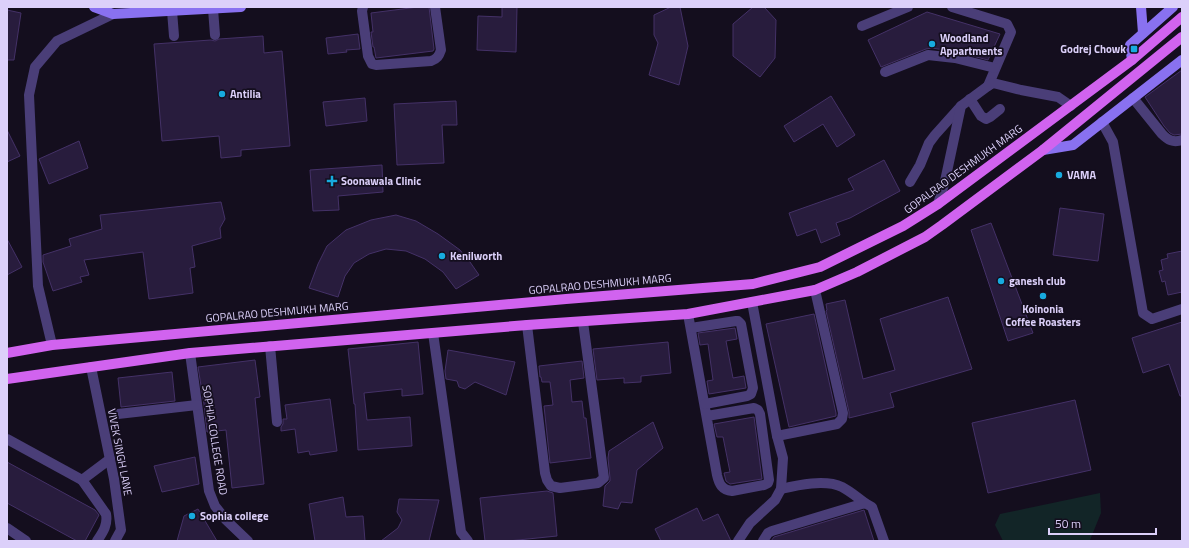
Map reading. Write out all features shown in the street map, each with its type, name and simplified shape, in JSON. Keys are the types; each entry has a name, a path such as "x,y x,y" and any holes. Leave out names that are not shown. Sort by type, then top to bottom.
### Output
{"main road":[{"path":"94,7 113,14 242,7"},
{"path":"1141,7 1143,32"},
{"path":"1132,60 1130,45 1173,7"},
{"name":"GOPALRAO DESHMUKH MARG","path":"7,353 52,345 566,298 753,284 820,267 903,226 938,204 1132,60 1182,18"},
{"path":"7,379 190,353 527,325 688,314 815,290 857,272 925,237 1043,150 1182,37"},
{"path":"1043,150 1073,145 1182,60"}],"street":[{"path":"363,7 362,11 368,56 372,64 376,66 431,61 436,59 441,50 435,7"},
{"path":"862,26 908,7"},
{"path":"952,7 977,11 1008,24 1010,27 1011,32 988,86"},
{"path":"213,9 215,35"},
{"path":"166,10 174,36"},
{"path":"52,345 38,286 29,95 35,67 57,41 113,14"},
{"path":"885,72 928,55 955,58 995,68"},
{"path":"910,182 920,165 929,143 935,135 961,106 993,83 1058,97 1071,106"},
{"path":"1133,98 1167,138 1172,141 1182,140"},
{"path":"970,99 982,116 986,119 1000,110"},
{"path":"938,204 945,181 961,106"},
{"path":"1102,122 1113,142 1143,313 1152,319 1182,309"},
{"path":"777,436 837,424 842,418 843,413 815,290"},
{"path":"738,541 750,523 775,500 781,489 783,458 777,436 752,302"},
{"path":"688,314 717,475 721,487 732,491 764,485 768,482 769,480 760,414 758,410 754,408 707,416"},
{"path":"691,328 736,320 738,321 741,324 753,388 751,394 747,396 705,404"},
{"path":"527,325 545,473 551,486 560,488 598,483 604,478 583,322"},
{"path":"433,333 461,532 468,541"},
{"path":"270,346 277,422"},
{"name":"SOPHIA COLLEGE ROAD","path":"190,353 209,491 215,506 226,520 248,541"},
{"name":"VIVEK SINGH LANE","path":"91,367 114,479 121,530 115,541"},
{"path":"118,414 197,405"},
{"path":"7,439 82,480 106,514 107,520 105,528 97,541"},
{"path":"82,480 110,459"},
{"path":"781,489 797,485 829,483 842,487 872,507 884,541"},
{"path":"763,541 772,531 865,503"},
{"path":"747,541 750,523"},
{"path":"7,528 26,541"}],"green space":[{"path":"1100,493 1101,513 1089,541 1003,541 995,525 1000,514"}],"building":[{"path":"429,7 433,51 376,58 371,32 373,32 371,13"},
{"path":"502,7 517,7 516,52 477,50 478,16 502,17"},
{"path":"671,7 680,7 688,46 679,85 649,75 658,43 654,35 654,15"},
{"path":"753,7 764,7 776,20 775,58 760,77 733,56 733,24"},
{"path":"7,10 21,13 14,60 7,60"},
{"name":"Woodland Appartments","path":"927,12 1000,34 988,60 957,52 932,48 881,67 868,40"},
{"path":"358,34 360,49 328,54 326,38"},
{"name":"Antilia","path":"263,36 264,53 282,51 290,146 241,150 241,156 221,158 219,136 162,141 154,44 215,41 219,39"},
{"path":"1182,70 1182,134 1174,135 1164,126 1145,97"},
{"path":"831,96 855,135 837,147 823,124 794,142 784,126"},
{"path":"365,98 367,121 326,126 323,102"},
{"path":"456,101 457,125 442,125 444,163 397,165 394,104"},
{"path":"7,130 20,156 7,162"},
{"path":"79,141 88,168 49,184 39,159"},
{"path":"884,160 900,191 850,218 836,223 840,235 821,243 816,229 797,236 789,213 854,190 848,179"},
{"path":"382,165 383,192 338,196 339,210 313,211 310,170"},
{"path":"221,202 225,219 220,228 221,238 192,246 195,267 190,268 193,293 149,299 143,252 84,260 89,275 80,277 82,282 53,291 43,262 43,255 71,246 69,239 102,229 100,215"},
{"path":"1060,208 1104,214 1098,261 1053,255"},
{"name":"Kenilworth","path":"396,215 416,221 438,234 460,250 479,275 456,289 443,272 425,259 406,251 386,249 369,254 354,263 345,276 338,297 309,288 327,246 346,230 371,220"},
{"name":"ganesh club","path":"991,223 1033,333 1008,341 971,230"},
{"path":"7,239 22,267 7,275"},
{"path":"1182,251 1182,292 1168,295 1165,281 1162,282 1159,271 1163,270 1161,260 1168,258 1167,254"},
{"path":"948,297 972,369 890,393 894,407 849,418 849,412 826,311 826,304 845,300 863,379 895,370 880,319"},
{"path":"814,314 836,416 789,427 766,324"},
{"path":"1182,322 1182,396 1180,396 1169,364 1143,373 1132,338"},
{"path":"735,328 737,339 726,341 733,378 744,376 746,388 709,394 707,381 713,380 708,344 700,345 698,333"},
{"path":"418,342 423,394 402,396 402,389 364,393 367,420 410,417 412,446 358,450 355,404 348,349"},
{"path":"668,342 671,373 641,376 641,382 624,383 624,378 597,380 593,349"},
{"path":"448,350 515,362 506,395 475,382 465,389 459,387 457,381 446,379 445,371"},
{"path":"255,360 260,397 255,398 264,484 232,488 226,430 207,432 198,367"},
{"path":"582,361 584,378 570,380 572,402 582,401 584,418 586,418 591,458 550,463 544,406 553,405 550,382 542,382 539,366"},
{"path":"172,372 175,401 121,407 118,378"},
{"path":"330,399 337,451 310,455 309,451 298,453 295,429 281,431 283,419 287,419 285,405"},
{"path":"1075,400 1091,470 988,493 972,423"},
{"path":"754,417 762,479 730,484 726,481 724,473 730,472 723,437 717,437 714,424"},
{"path":"653,422 663,448 637,470 632,503 621,502 618,509 603,506 605,486 610,481 608,458 609,451"},
{"path":"195,457 199,484 162,492 154,466"},
{"path":"7,462 95,510 99,515 85,541 77,541 7,503"},
{"path":"547,491 553,493 557,536 508,541 485,541 480,498"},
{"path":"343,497 346,517 363,516 365,541 315,541 309,504"},
{"path":"399,499 439,500 429,541 381,541 398,528 402,520 397,512"},
{"path":"697,508 703,521 718,514 731,541 661,541 655,529"},
{"path":"198,509 217,541 177,541 184,516"},
{"path":"864,510 874,541 771,541 774,537"}],"place":[{"name":"Woodland Appartments","path":"932,44"},
{"name":"Godrej Chowk","path":"1134,49"},
{"name":"Antilia","path":"222,94"},
{"name":"VAMA","path":"1059,175"},
{"name":"Soonawala Clinic","path":"332,181"},
{"name":"Kenilworth","path":"442,256"},
{"name":"ganesh club","path":"1001,281"},
{"name":"Koinonia Coffee Roasters","path":"1043,296"},
{"name":"Sophia college","path":"192,516"}]}
